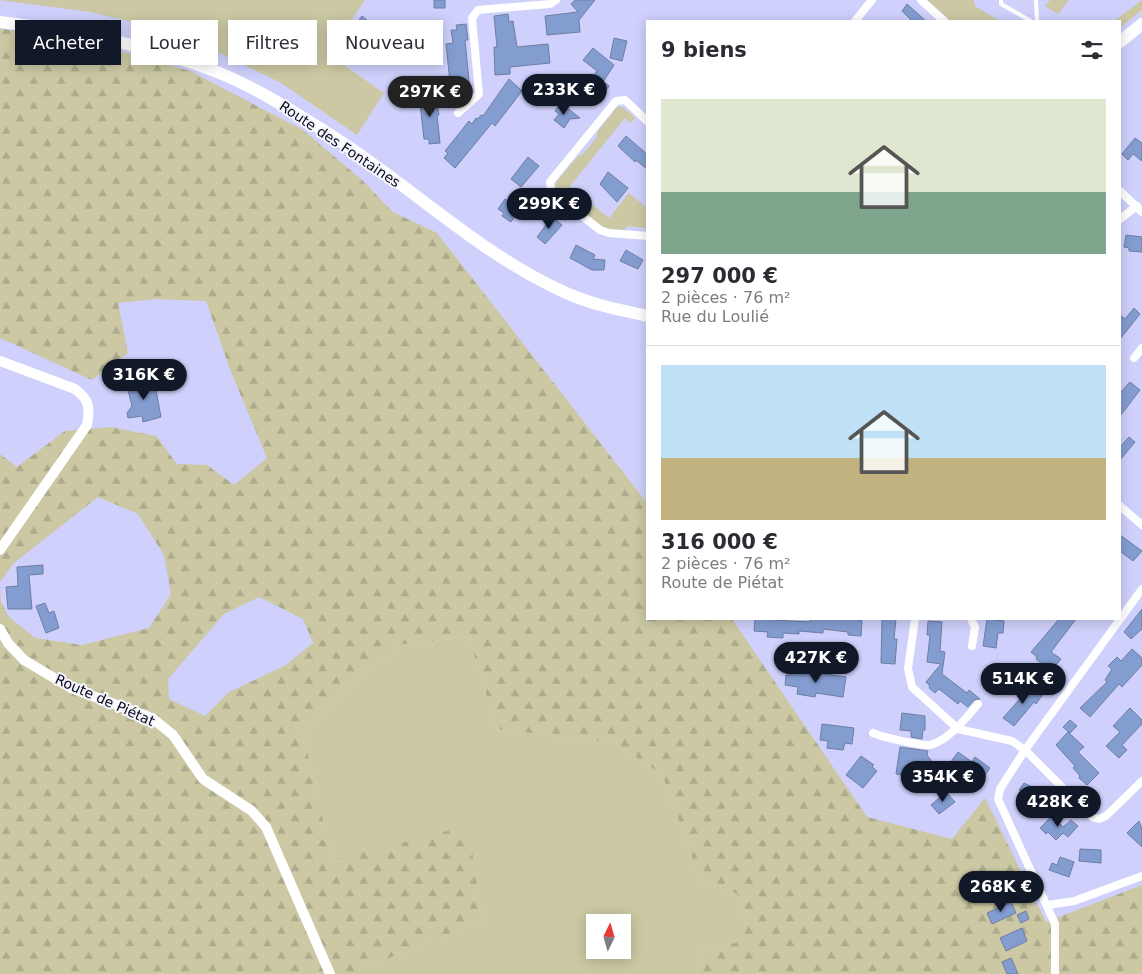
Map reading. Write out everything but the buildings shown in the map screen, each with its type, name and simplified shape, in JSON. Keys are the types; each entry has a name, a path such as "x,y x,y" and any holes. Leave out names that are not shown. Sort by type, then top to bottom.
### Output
{"main road":[{"name":"Route des Fontaines","path":"0,22 72,31 122,41 218,72 269,97 328,133 502,258 536,279 595,303 646,316"},
{"path":"1121,41 1142,24"}],"street":[{"path":"458,113 480,94 472,18 474,14 478,10 528,3 550,4 556,0"},
{"path":"856,20 872,0"},
{"path":"921,0 943,20"},
{"path":"646,120 625,100 616,101 550,182 550,186 551,192 600,230 609,233 646,236"},
{"path":"1121,192 1139,209 1121,218"},
{"path":"1134,358 1142,348"},
{"path":"0,361 75,389 86,397 90,407 87,425 0,550"},
{"path":"1121,507 1142,525"},
{"path":"1121,618 1142,589"},
{"path":"915,620 908,668 912,687 958,729 1012,741 1025,750 1092,817 1098,819 1106,816 1142,781"},
{"path":"972,620 975,627 972,646"},
{"path":"1055,974 1055,924 1048,905 1037,888 998,799 1000,790 1025,750 1119,620"},
{"name":"Route de Piétat","path":"0,629 8,643 24,660 71,688 152,718 173,735 203,779 252,811 266,827 330,974"},
{"path":"872,733 930,744 958,729 978,704"},
{"path":"1048,905 1074,901 1142,876"}],"lane":[{"path":"1001,0 1001,4 1029,20"},
{"path":"1036,0 1037,20"}],"green space":[{"path":"0,0 365,0 351,20 327,20 327,65 344,65 384,93 357,135 281,83 244,65 317,65 317,20 228,20 228,57 218,52 218,20 131,20 131,22 90,12"},
{"path":"927,0 974,0 975,6 998,20 950,20"},
{"path":"1050,0 1069,0 1058,14 1045,6"},
{"path":"1142,0 1142,10 1121,27 1121,20 1115,20"},
{"path":"0,29 15,31 15,65 121,65 121,51 131,54 131,65 169,65 190,71 303,130 362,180 393,212 437,233 646,502 646,620 733,620 867,817 952,839 985,798 1046,922 1142,885 1142,974 696,974 703,950 736,943 747,925 737,894 700,879 662,774 614,743 497,729 469,637 403,644 359,674 303,732 332,860 468,826 483,920 349,974 0,974 0,582 0,454 17,467 65,431 111,427 156,436 177,464 207,465 234,485 267,458 231,372 206,301 156,299 118,303 128,353 92,380 0,338","holes":["98,497 138,514 164,555 171,594 149,628 82,645 35,638 9,617 1,602 0,582 14,563","259,597 303,619 313,643 286,665 229,692 205,716 169,699 168,679 224,614"]},
{"path":"618,106 624,108 635,118 630,123 625,118 570,186 609,218 629,193 646,207 646,228 628,226 624,230 609,229 599,225 555,189 556,182 597,137 597,132"},
{"path":"469,637 497,729 614,743 662,774 700,879 737,894 747,926 736,943 703,950 696,974 349,974 483,920 467,827 332,861 303,732 359,674 403,644"}]}
